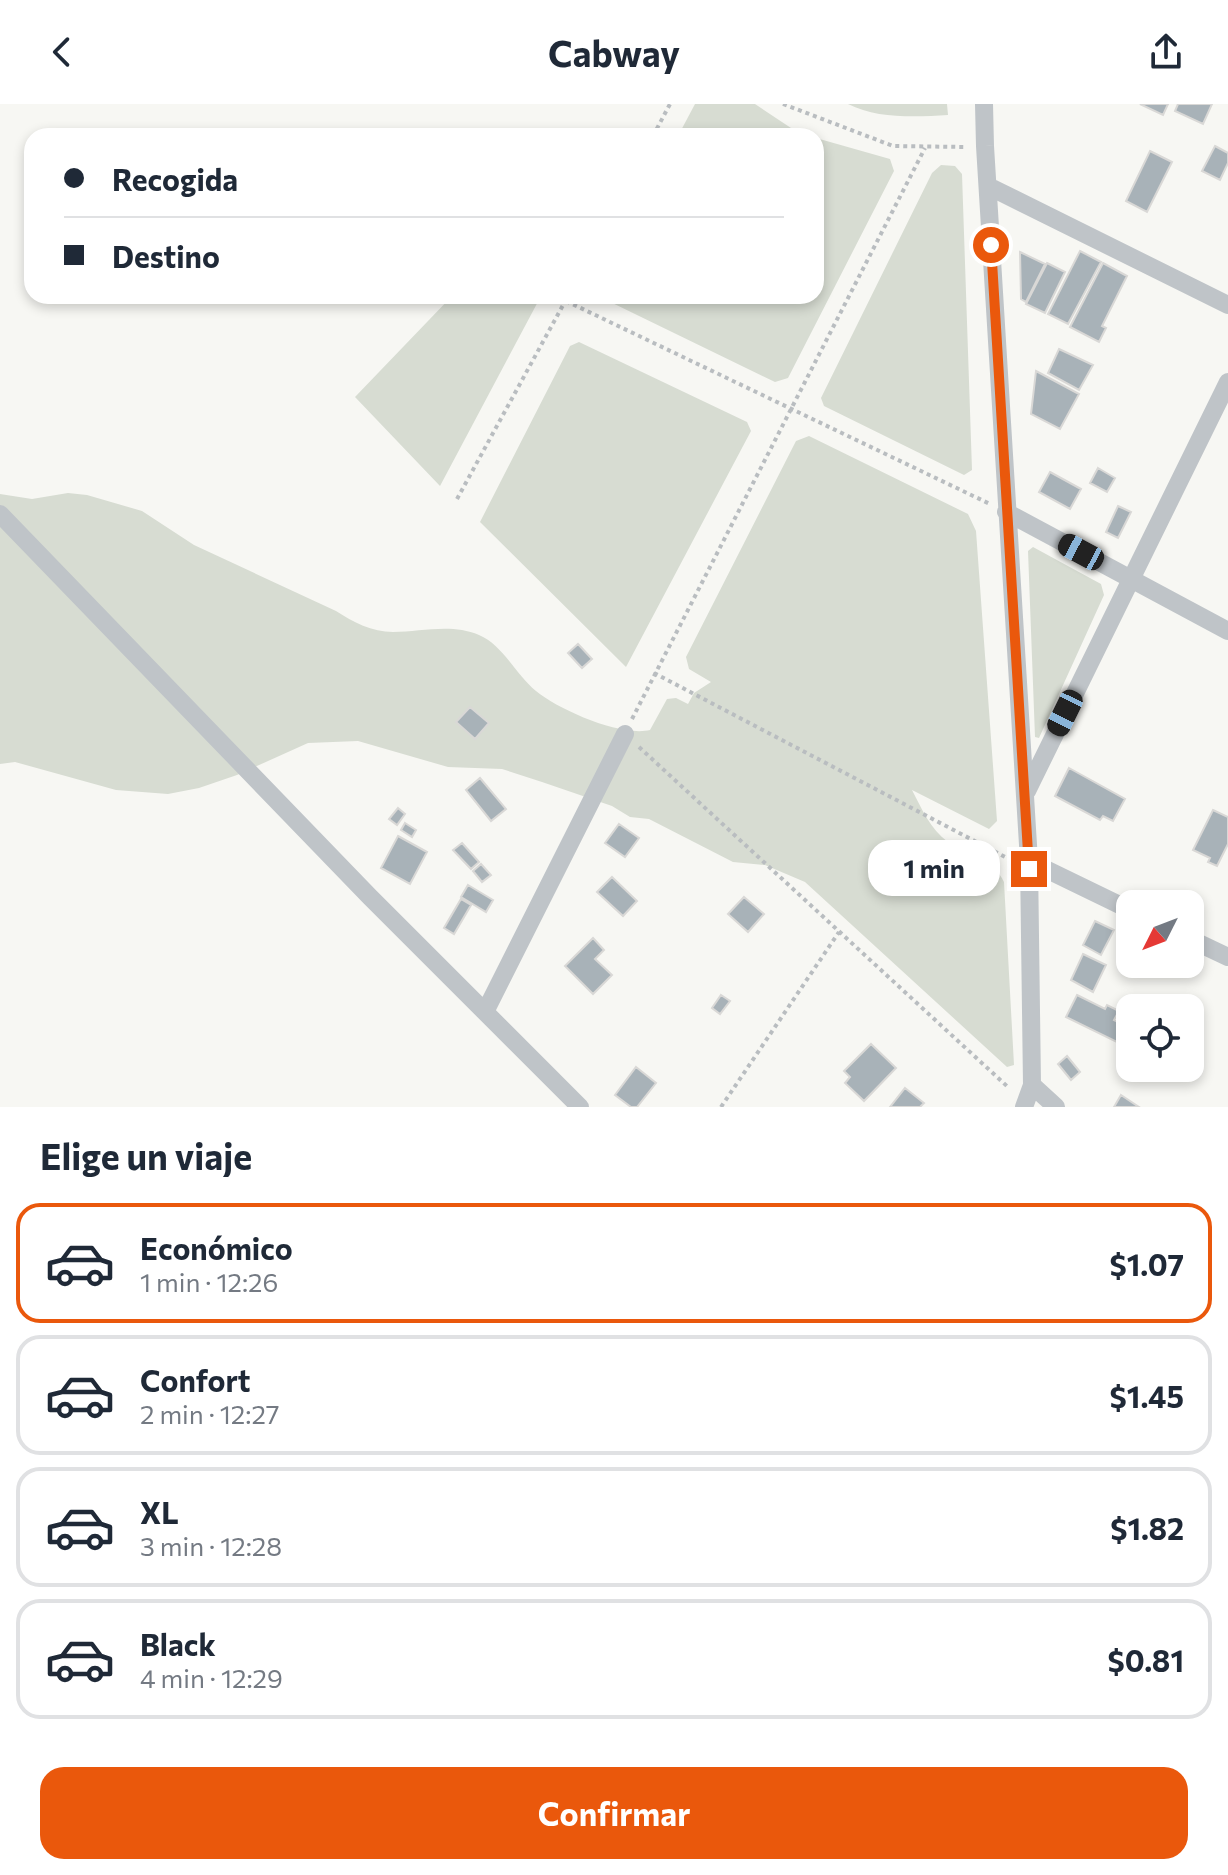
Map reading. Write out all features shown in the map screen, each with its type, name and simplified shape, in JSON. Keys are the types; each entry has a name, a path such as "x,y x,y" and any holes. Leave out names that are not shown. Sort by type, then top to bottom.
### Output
{"street":[{"path":"984,104 1006,512 1026,793 1032,1085 1026,1105"},
{"path":"988,186 1228,305"},
{"path":"1026,793 1228,382"},
{"path":"1006,512 1228,631"},
{"path":"0,514 580,1107"},
{"path":"485,1012 625,734"},
{"path":"1029,865 1116,904"},
{"path":"1204,946 1228,957"},
{"path":"1032,1085 1056,1107"}],"path":[{"path":"657,128 670,104"},
{"path":"783,104 893,146 985,146"},
{"path":"925,148 625,734 1026,1105"},
{"path":"457,499 564,304"},
{"path":"579,304 1006,512"},
{"path":"654,673 1029,865"},
{"path":"721,1107 839,932"}],"shaded area":[{"path":"695,104 755,104 791,128 682,128"},
{"path":"848,104 947,104 948,115 884,115"},
{"path":"824,140 890,159 894,171 788,378 775,382 614,304 824,304"},
{"path":"941,165 955,166 962,174 972,470 964,475 824,406 821,398 932,173"},
{"path":"444,304 537,304 440,486 355,397"},
{"path":"579,342 747,422 751,431 626,667 480,522 570,346"},
{"path":"809,436 968,514 976,531 997,821 989,829 912,790 927,818 942,837 987,863 1004,882 1014,1065 1007,1067 805,882 765,865 733,862 649,819 630,817 612,806 502,769 448,767 358,741 308,743 237,775 199,788 168,794 116,790 15,762 0,764 0,494 32,499 68,493 87,495 142,511 194,545 370,628 385,632 458,629 479,635 495,646 546,698 575,714 607,726 638,731 650,730 667,699 676,698 688,704 694,693 711,682 689,669 686,657 796,441"},
{"path":"1033,547 1101,584 1104,595 1039,738 1035,737 1028,551"}],"building":[{"path":"1140,104 1168,104 1163,115"},
{"path":"1178,104 1212,104 1203,124 1175,111"},
{"path":"1215,146 1228,153 1228,163 1220,180 1202,171"},
{"path":"1150,151 1172,162 1147,212 1126,201"},
{"path":"1080,251 1101,262 1068,324 1048,314"},
{"path":"1020,252 1045,264 1026,302 1021,299"},
{"path":"1047,263 1065,272 1045,313 1026,304"},
{"path":"1103,263 1127,276 1102,326 1106,328 1099,342 1070,327"},
{"path":"1059,349 1093,365 1079,390 1048,373"},
{"path":"1036,371 1079,394 1060,429 1031,414"},
{"path":"1098,468 1115,478 1107,492 1090,483"},
{"path":"1050,472 1081,489 1070,509 1039,492"},
{"path":"1118,506 1131,512 1118,538 1106,532"},
{"path":"578,644 592,659 582,668 568,653"},
{"path":"470,707 489,723 475,739 456,722"},
{"path":"1069,768 1125,799 1113,821 1103,816 1100,820 1055,796"},
{"path":"480,778 506,809 491,821 466,790"},
{"path":"398,808 405,814 397,825 389,819"},
{"path":"1213,810 1228,817 1228,844 1217,866 1208,862 1210,858 1193,850"},
{"path":"405,823 416,830 412,837 401,830"},
{"path":"619,824 639,838 625,857 605,843"},
{"path":"398,836 427,852 410,884 381,868"},
{"path":"462,843 479,862 471,869 453,850"},
{"path":"481,864 491,875 482,882 473,871"},
{"path":"612,877 637,901 623,916 597,892"},
{"path":"468,885 493,900 486,912 461,897"},
{"path":"744,897 764,914 748,932 728,914"},
{"path":"461,899 471,905 454,934 444,928"},
{"path":"1095,921 1114,930 1101,955 1083,945"},
{"path":"593,938 604,950 595,959 612,975 593,994 565,966"},
{"path":"1083,954 1106,965 1093,992 1071,980"},
{"path":"721,995 730,1001 720,1014 712,1008"},
{"path":"1077,995 1105,1009 1107,1005 1116,1010 1116,1042 1066,1017"},
{"path":"871,1044 896,1068 864,1101 845,1083 850,1077 844,1071"},
{"path":"1067,1056 1080,1072 1071,1080 1058,1064"},
{"path":"636,1067 656,1083 637,1107 631,1107 615,1095"},
{"path":"905,1088 924,1103 920,1107 890,1107"},
{"path":"1121,1095 1139,1107 1114,1107"}],"route":[{"path":"991,245 1029,869"}]}
